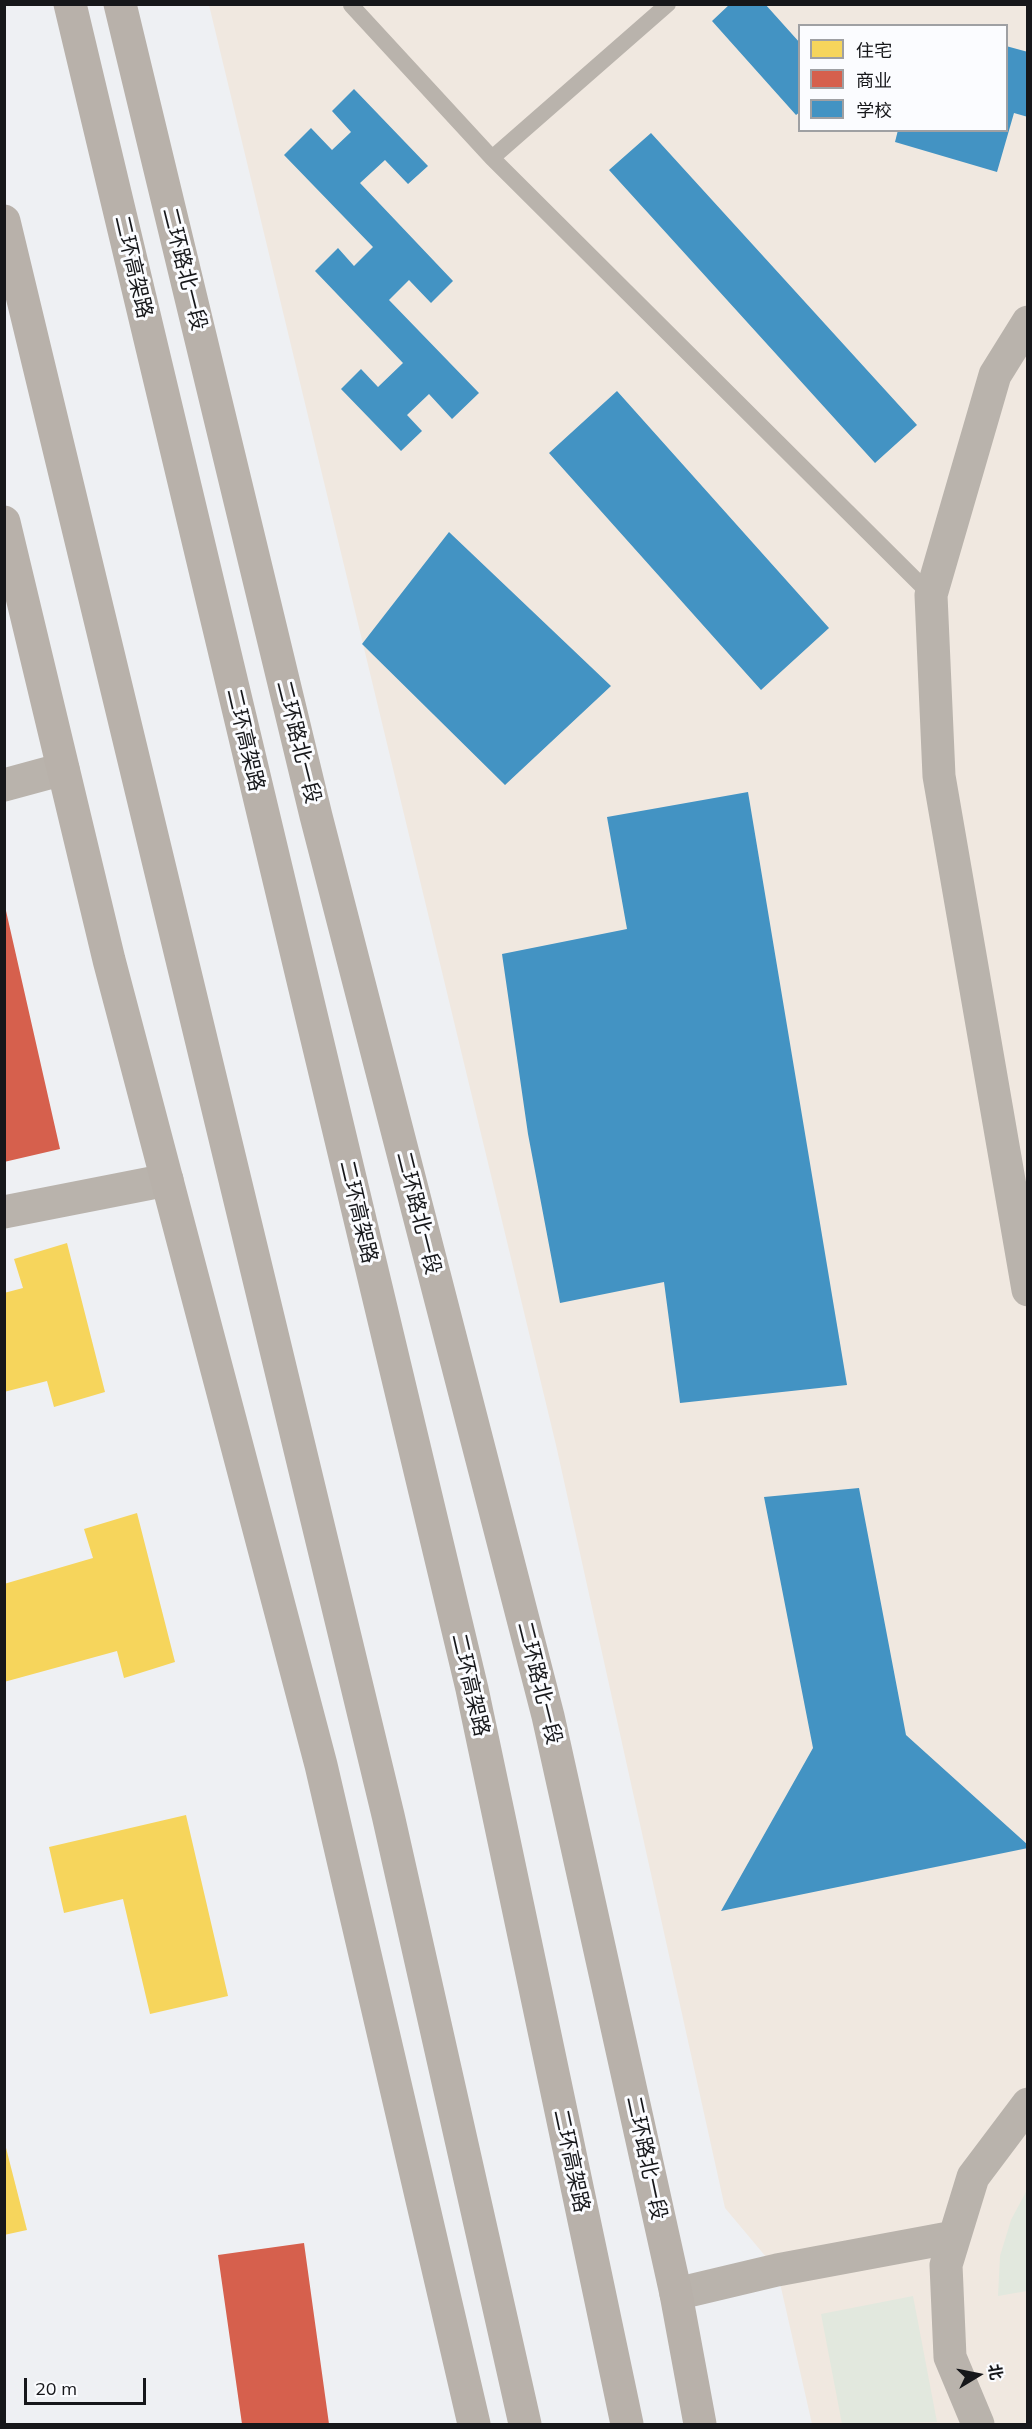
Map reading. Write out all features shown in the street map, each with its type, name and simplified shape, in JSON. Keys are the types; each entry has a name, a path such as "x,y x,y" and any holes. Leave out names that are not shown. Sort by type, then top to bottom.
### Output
{"main road":[{"name":"二环高架路","path":"70,4 472,1689 627,2424"},
{"name":"二环路北一段","path":"120,4 316,816 548,1716 676,2294 700,2424"},
{"path":"4,221 388,1815 525,2424"},
{"path":"4,522 109,960 321,1765 474,2424"}],"street":[{"path":"1028,322 995,375 931,595 939,776 1028,1290"},
{"path":"4,785 63,769"},
{"path":"4,1212 166,1180"},
{"path":"978,2424 950,2357 946,2265 973,2177 1028,2104"},
{"path":"676,2294 777,2270 954,2237"}],"lane":[{"path":"351,4 492,158 931,595"},
{"path":"492,158 668,4"}],"shaded area":[{"path":"209,5 1027,5 1027,2424 812,2424 777,2270 725,2208 556,1445"},
{"path":"1027,2190 1027,2291 998,2296 1000,2256 1011,2220"},
{"path":"913,2296 937,2422 842,2424 821,2314"}],"building: 住宅":[{"path":"67,1243 105,1392 54,1407 47,1381 4,1392 4,1293 23,1288 14,1259"},
{"path":"137,1513 175,1662 124,1678 117,1651 4,1682 4,1584 93,1558 84,1529"},
{"path":"186,1815 228,1996 150,2014 123,1899 64,1913 49,1847"},
{"path":"4,2140 27,2230 4,2235"}],"building: 商业":[{"path":"4,902 60,1149 4,1162"},
{"path":"304,2243 329,2424 242,2424 218,2255"}],"building: 学校":[{"path":"730,4 765,4 798,41 798,114 796,115 712,21"},
{"path":"1008,47 1028,52 1028,117 1014,113 997,172 895,142 898,132 1008,132"},
{"path":"354,89 428,166 408,184 385,160 360,183 453,281 431,303 409,280 389,300 479,393 452,419 429,394 407,415 422,431 401,451 341,389 361,369 378,387 403,363 315,271 338,248 354,266 373,247 284,155 311,128 332,150 351,132 332,111"},
{"path":"651,133 917,425 875,463 609,170"},
{"path":"617,391 829,628 761,690 549,453"},
{"path":"449,532 611,686 505,785 362,644"},
{"path":"748,792 847,1385 680,1403 664,1282 560,1303 528,1134 502,954 627,929 607,817"},
{"path":"859,1488 906,1735 1028,1845 1028,1848 721,1911 813,1748 764,1497"}]}
